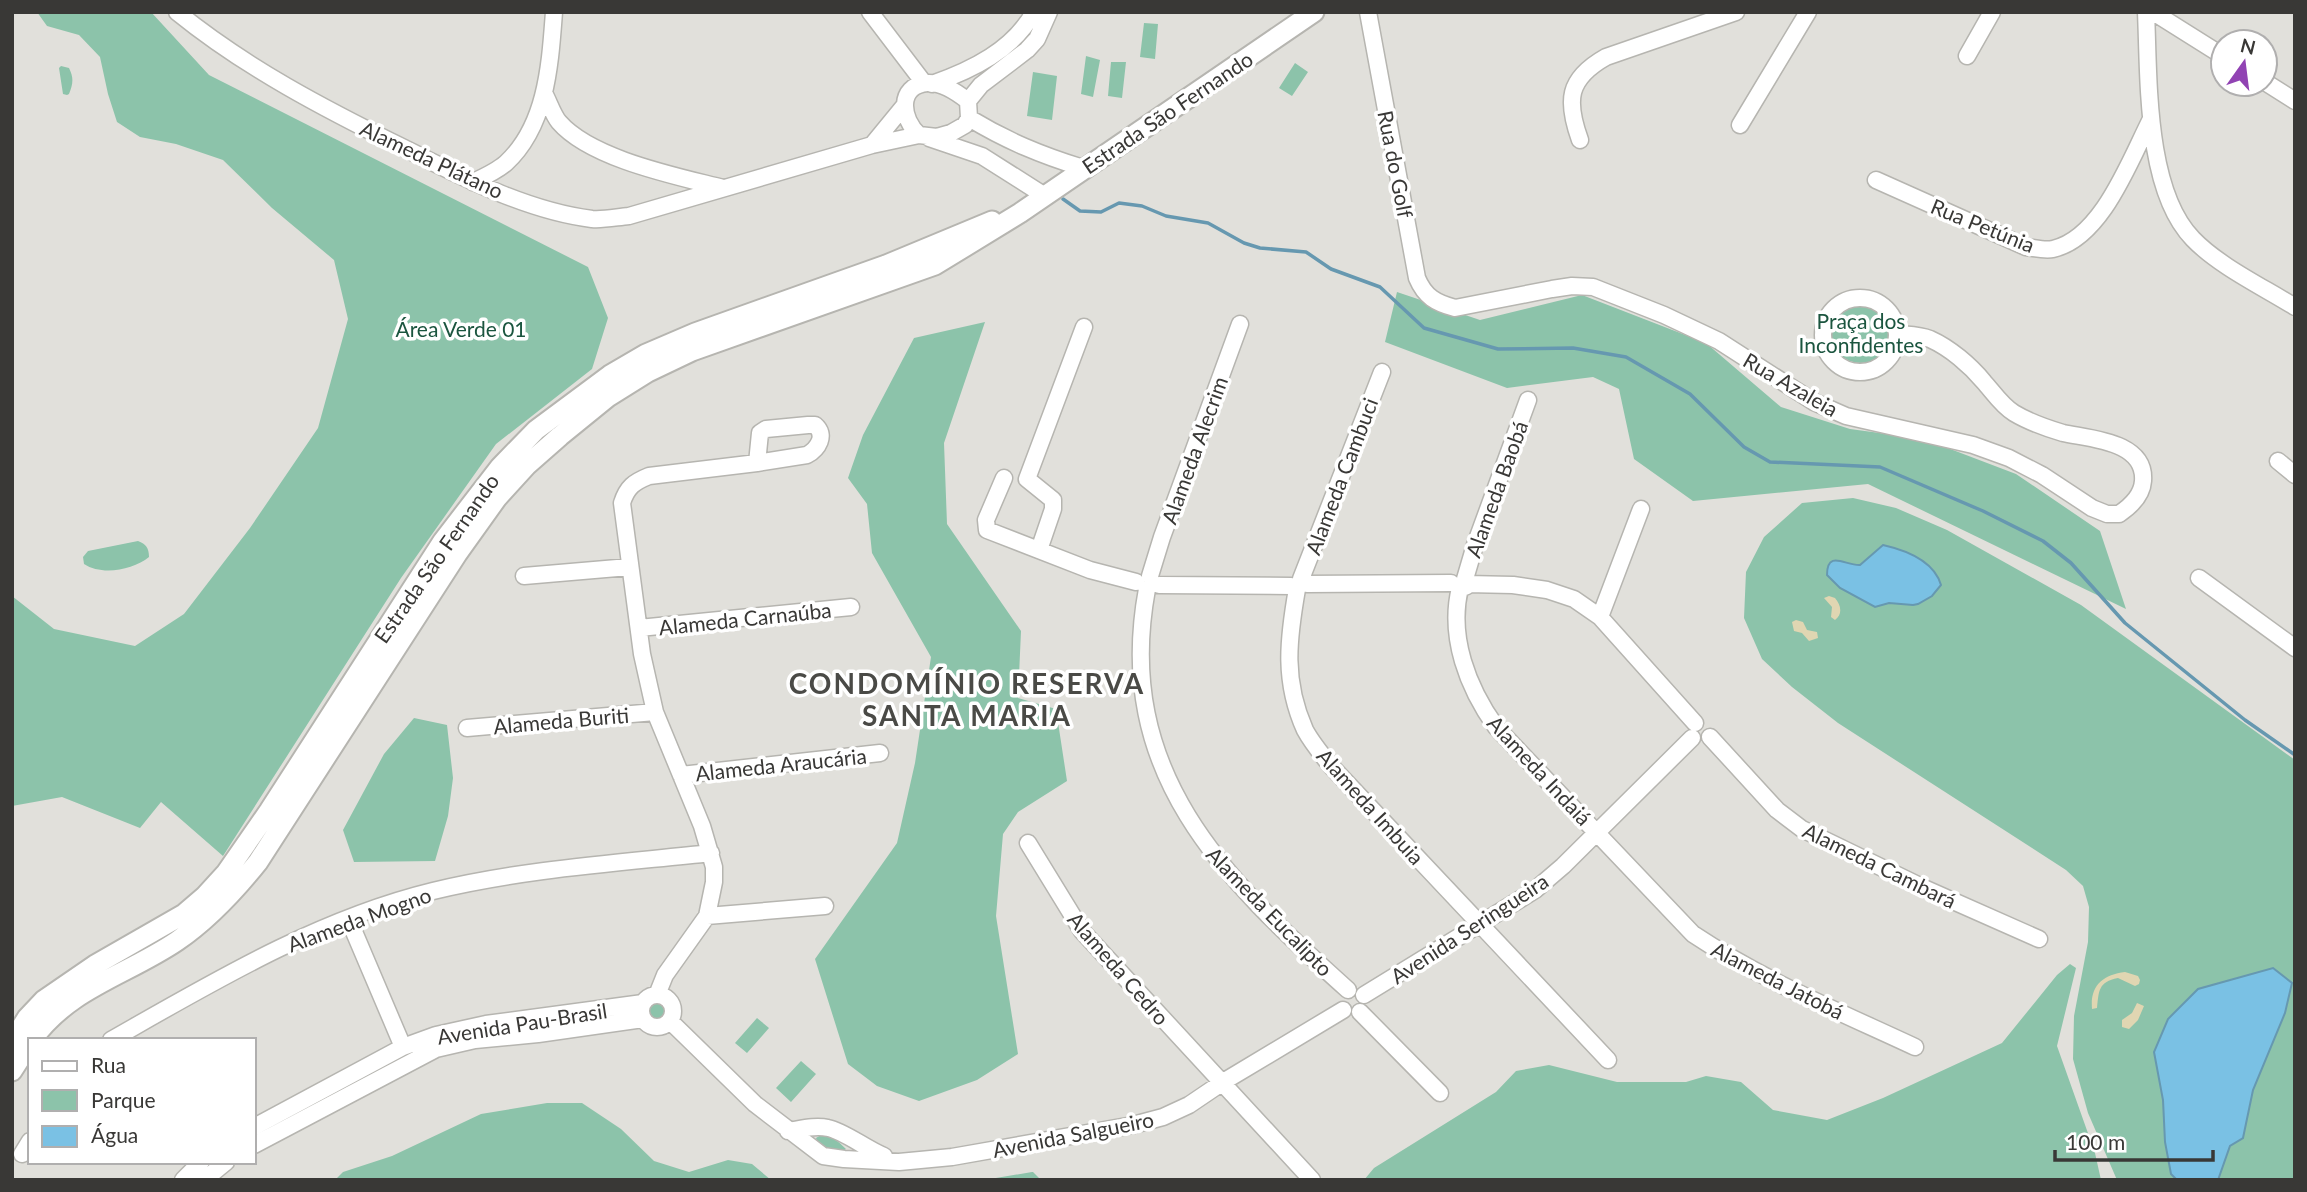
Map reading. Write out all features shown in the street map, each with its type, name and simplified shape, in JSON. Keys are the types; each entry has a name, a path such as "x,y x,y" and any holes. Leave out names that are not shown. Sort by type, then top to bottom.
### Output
{"main road":[{"name":"Estrada São Fernando","path":"33,1038 60,1008 97,984 176,942 207,919 233,892 258,862 457,554 497,498 527,465 569,428 608,397 692,351 935,265 1020,213 1314,12"},
{"name":"Estrada São Fernando","path":"12,1042 27,1018 44,1000 95,965 184,914 226,873 443,541 500,467 536,430 610,374 646,354 695,333 886,265 976,226 1020,213"},
{"name":"Estrada São Fernando","path":"12,1071 28,1046"}],"street":[{"name":"Alameda Plátano","path":"177,12 269,76 335,113 474,183 552,211 596,219 629,216 872,145 922,136"},
{"path":"474,183 504,165 517,151 535,119 544,93 554,12"},
{"path":"870,12 928,83 951,90 967,115 982,156"},
{"path":"872,145 904,106 912,90 964,73 1008,44 1028,24 1034,12"},
{"path":"922,136 951,134 967,115 981,85 1027,50 1037,39 1049,12"},
{"name":"Rua do Golf","path":"1368,12 1417,278 1428,297 1442,305"},
{"path":"1580,141 1570,105 1579,77 1591,65 1606,57 1736,12"},
{"path":"1740,125 1808,12"},
{"path":"1967,56 1992,12"},
{"path":"2146,12 2151,119 2163,181 2174,213 2192,239 2295,307"},
{"path":"2154,12 2209,47"},
{"path":"2279,91 2295,101"},
{"path":"544,93 558,121 585,143 608,154 682,178 725,188"},
{"path":"904,106 909,127 922,136 982,156 1045,196"},
{"path":"967,115 1006,140 1031,152 1083,168"},
{"path":"535,119 558,121"},
{"name":"Rua Petúnia","path":"1876,180 2026,247 2050,250 2069,243 2087,230 2108,201 2151,119"},
{"path":"504,165 511,196"},
{"path":"682,178 684,201"},
{"name":"Rua Azaleia","path":"1442,305 1455,308 1562,287 1592,287 1626,299 1719,341 1814,402 1846,416 1973,446 2009,458 2042,475 2092,508 2107,514 2119,514 2136,500 2144,477 2134,456 2099,439 2064,433 2010,411 1972,368 1947,350 1929,339 1898,334"},
{"path":"1857,298 1869,299 1890,312 1898,334 1896,347 1890,358 1870,371 1858,372 1835,363 1823,342 1823,330 1834,308 1857,298"},
{"name":"Alameda Alecrim","path":"1148,583 1162,537 1240,324"},
{"path":"1039,551 1053,509 1053,500 1027,479 1084,327"},
{"name":"Alameda Cambuci","path":"1299,585 1382,372"},
{"name":"Alameda Baobá","path":"1461,583 1528,400"},
{"path":"2278,461 2295,475"},
{"path":"648,1006 665,975 707,916 714,882 714,867 711,853 655,712 642,654 622,503 626,491 635,481 649,476 757,463"},
{"path":"1004,478 986,520 987,530 1090,570 1148,583 1461,583 1513,585 1547,590 1574,599 1600,617 1693,731"},
{"path":"1600,617 1641,509"},
{"path":"524,576 629,567"},
{"path":"2199,578 2295,648"},
{"name":"Alameda Eucalipto","path":"1148,583 1141,621 1146,717 1153,746 1165,776 1198,834 1219,862 1296,944 1356,993"},
{"name":"Alameda Indaiá","path":"1461,583 1456,609 1457,632 1468,678 1478,702 1496,727 1597,832"},
{"name":"Alameda Imbuia","path":"1299,585 1288,646 1288,671 1306,732 1331,766 1608,1060"},
{"name":"Alameda Carnaúba","path":"639,628 851,607"},
{"name":"Alameda Buriti","path":"467,728 655,712"},
{"name":"Avenida Seringueira","path":"1356,993 1482,924 1535,890 1597,832 1693,731"},
{"name":"Alameda Cambará","path":"1693,731 1701,743 1710,737 1777,810 1802,829 1926,889 2039,939"},
{"name":"Alameda Araucária","path":"681,775 880,753"},
{"name":"Alameda Jatobá","path":"1597,832 1693,934 1722,954 1915,1047"},
{"name":"Alameda Cedro","path":"1028,843 1082,931 1312,1180"},
{"name":"Alameda Mogno","path":"115,1038 281,948 349,920 430,892 484,880 711,853"},
{"path":"707,916 825,906"},
{"path":"349,920 403,1047"},
{"path":"1356,993 1365,1006 1352,1015 1343,1010 1340,1000 1356,993"},
{"path":"648,1006 667,999 672,1007 670,1021 755,1104 788,1131"},
{"name":"Avenida Pau-Brasil","path":"648,1006 657,1027 670,1021"},
{"name":"Avenida Pau-Brasil","path":"256,1125 403,1047 458,1029 648,1006"},
{"name":"Avenida Pau-Brasil","path":"256,1144 436,1049 475,1040 538,1034 648,1006"},
{"name":"Avenida Salgueiro","path":"788,1131 823,1156 899,1162 952,1157 1133,1125 1163,1117 1189,1105 1343,1010"},
{"path":"1360,1012 1440,1093"},
{"name":"Avenida Pau-Brasil","path":"403,1047 436,1049"},
{"name":"Avenida Pau-Brasil","path":"383,1075 403,1047"},
{"path":"807,1143 813,1127"},
{"name":"Avenida Salgueiro","path":"788,1131 813,1127 836,1130 869,1150 899,1162"},
{"path":"849,1158 853,1140"},
{"path":"183,1180 199,1164"},
{"path":"204,1180 224,1164"}],"green space":[{"name":"Área Verde 01","path":"37,12 151,12 209,75 588,267 608,318 592,369 496,444 401,578 223,856 161,802 140,828 62,797 12,806 12,596 54,629 135,646 184,614 250,528 318,428 348,319 334,260 272,208 223,160 176,144 140,137 117,122 100,57 79,35 47,26"},
{"path":"1144,23 1158,24 1155,59 1140,57"},
{"path":"1086,56 1100,60 1093,97 1081,94"},
{"path":"1111,62 1126,62 1122,98 1108,96"},
{"path":"1295,63 1308,72 1292,96 1279,88"},
{"path":"59,68 69,68 72,75 67,95 63,94"},
{"path":"1033,72 1057,76 1052,120 1027,116"},
{"path":"1397,292 1480,320 1582,295 1706,343 1781,407 1850,429 1924,439 2016,474 2100,531 2126,609 1868,484 1693,501 1634,459 1619,389 1593,377 1507,388 1385,342"},
{"name":"Praça dos Inconfidentes","path":"1861,301 1873,303 1883,310 1890,320 1890,344 1883,354 1873,361 1861,363 1849,361 1839,354 1832,344 1830,332 1832,320 1839,310 1849,303"},
{"path":"985,322 944,443 947,524 1021,631 1018,698 1056,709 1067,781 1018,812 1003,834 996,916 1018,1054 977,1080 919,1101 877,1086 848,1064 815,959 897,843 915,763 931,657 872,553 867,504 848,478 863,435 914,338"},
{"path":"1853,498 1896,508 1947,530 2081,605 2295,760 2295,1180 2117,1180 2088,1113 2073,1059 2074,1016 2088,942 2089,907 2083,886 2066,870 1838,723 1762,659 1744,618 1746,572 1764,537 1802,503"},
{"path":"138,541 146,547 149,557 135,565 117,570 100,570 84,564 83,557 88,551"},
{"path":"414,718 447,725 453,778 448,816 435,861 354,862 343,830 384,754"},
{"path":"2070,964 2076,968 2057,1046 2095,1153 2101,1180 1364,1180 1374,1168 1496,1092 1516,1071 1549,1065 1617,1082 1686,1082 1706,1076 1741,1082 1773,1110 1827,1120 1883,1098 2002,1043 2057,975"},
{"path":"657,1001 664,1004 667,1011 664,1018 657,1021 650,1018 647,1011 650,1004"},
{"path":"757,1018 769,1028 747,1053 735,1043"},
{"path":"801,1061 816,1074 791,1102 776,1088"},
{"path":"547,1103 582,1103 621,1129 654,1161 689,1172 728,1160 752,1164 771,1180 335,1180 343,1172 392,1156 481,1114"},
{"path":"821,1135 835,1139 846,1149 840,1153 818,1144 816,1138"},
{"path":"1032,1172 1041,1180 984,1180"}],"sand":[{"path":"1824,598 1835,598 1840,606 1835,620 1831,617 1832,607"},
{"path":"1792,622 1803,622 1807,630 1817,632 1818,638 1809,641 1802,633 1794,631"},
{"path":"2125,972 2138,976 2139,984 2135,986 2118,978 2107,982 2099,992 2097,1008 2092,1009 2093,994 2099,983 2110,976"},
{"path":"2137,1003 2144,1006 2138,1020 2129,1029 2122,1027 2122,1020 2132,1013"}],"water":[{"path":"1883,545 1918,558 1932,569 1941,585 1932,596 1913,605 1889,603 1875,607 1840,588 1827,575 1830,563 1838,561 1860,565"},
{"path":"2273,968 2292,983 2285,1013 2253,1090 2243,1138 2230,1146 2218,1180 2177,1180 2171,1174 2165,1142 2163,1100 2154,1052 2168,1019 2198,989"}],"waterway":[{"path":"1063,199 1080,211 1101,212 1119,203 1142,206 1166,216 1208,223 1244,243 1260,248 1306,252 1331,269 1380,287 1424,328 1498,349 1573,348 1626,357 1690,394 1744,447 1770,462 1880,467 1983,511 2043,541 2071,563 2125,623 2245,720 2295,755"}],"district":[{"name":"CONDOMÍNIO RESERVA SANTA MARIA","path":"967,699"}]}
